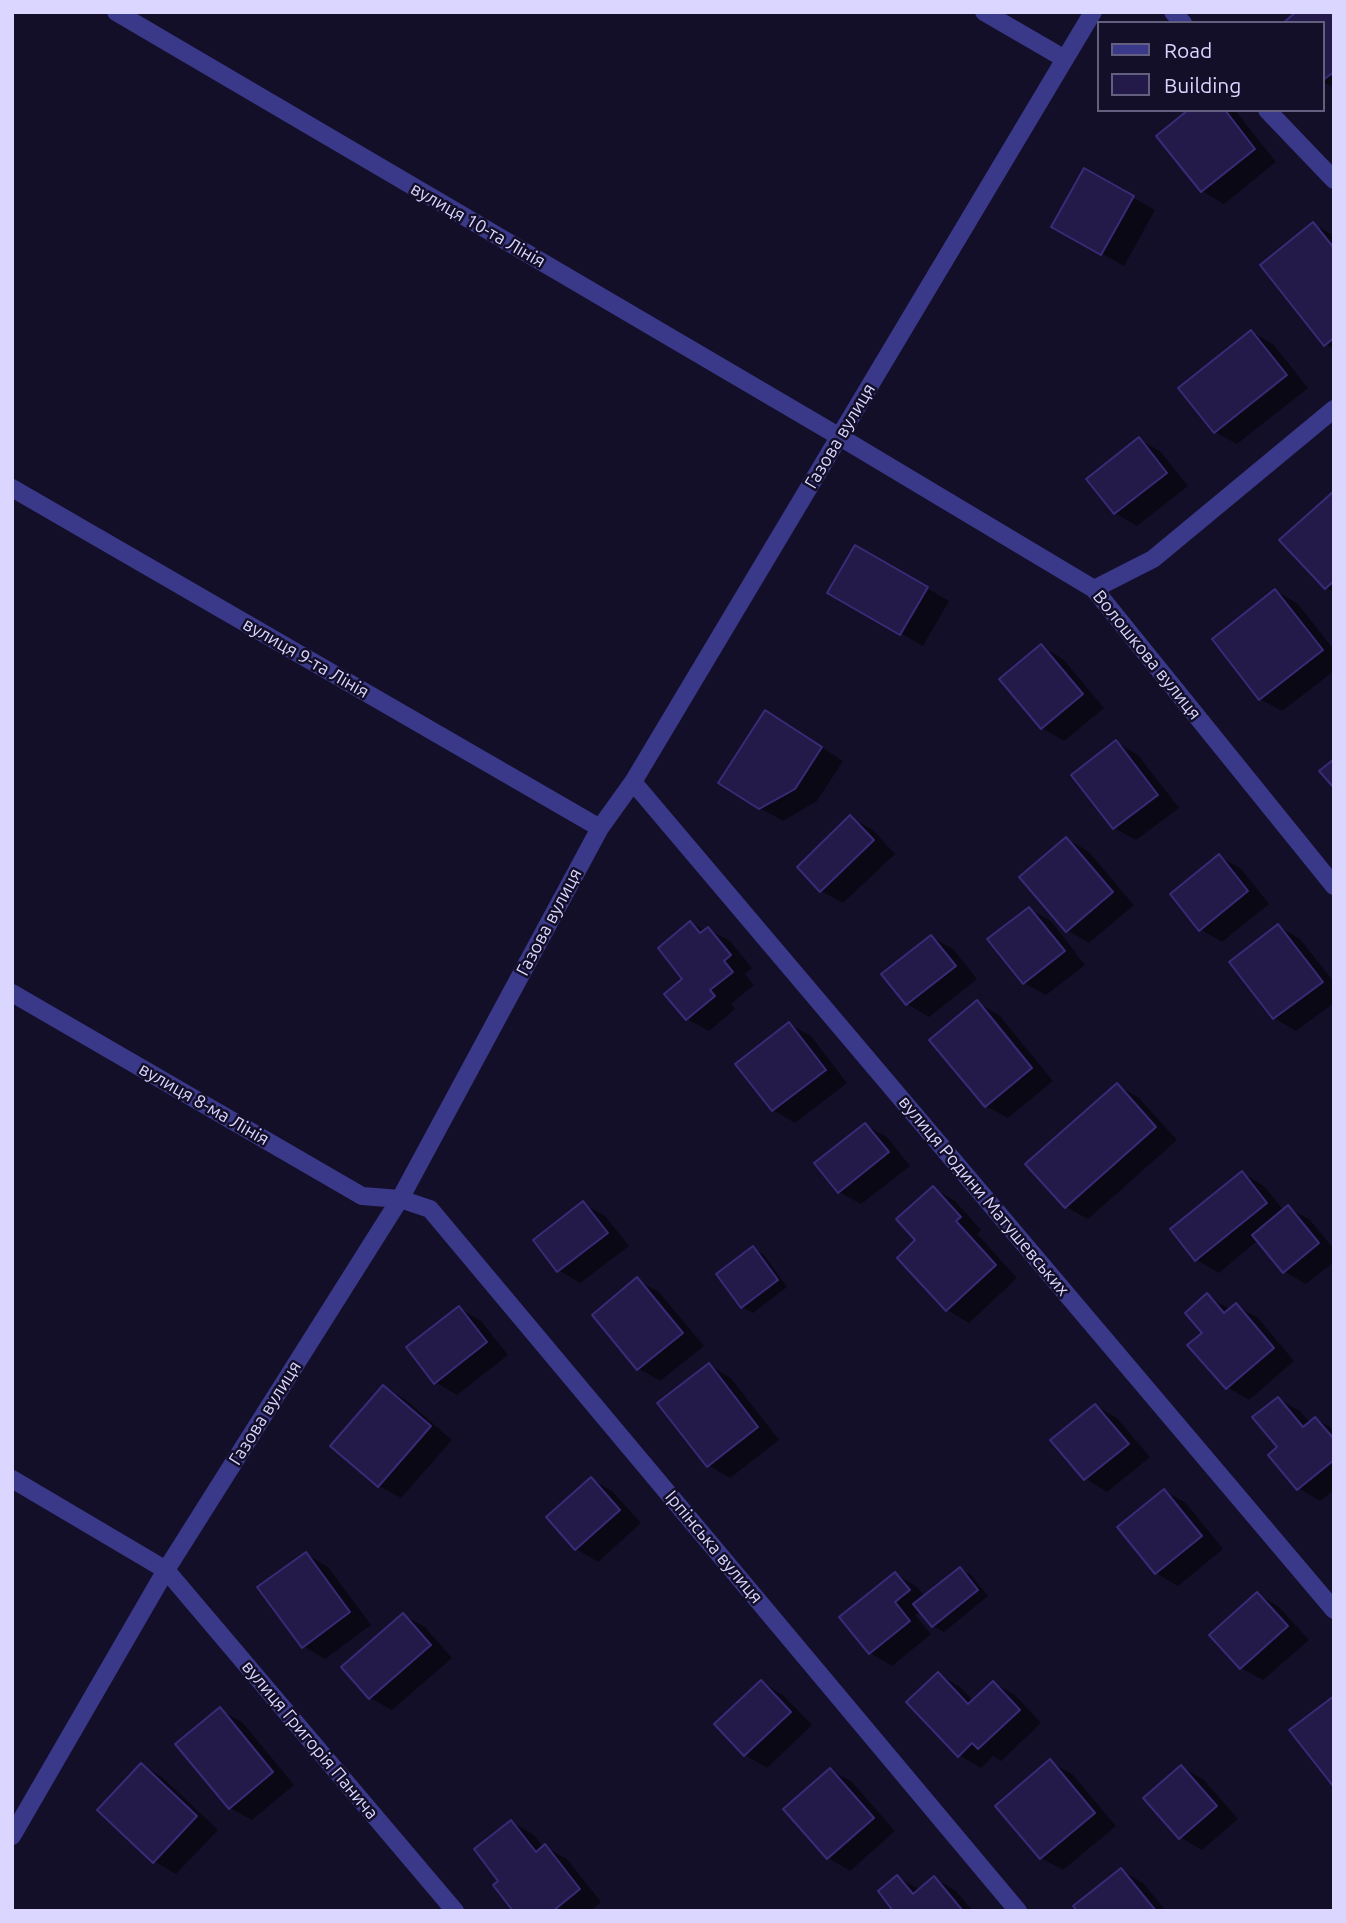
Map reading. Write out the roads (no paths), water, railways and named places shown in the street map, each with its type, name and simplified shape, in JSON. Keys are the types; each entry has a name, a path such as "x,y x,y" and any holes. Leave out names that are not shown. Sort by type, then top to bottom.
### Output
{"street":[{"name":"вулиця 10-та Лінія","path":"116,12 840,437"},
{"path":"984,12 1065,59"},
{"name":"Газова вулиця","path":"12,1836 166,1570 400,1199 600,828 634,782 1093,12"},
{"path":"1269,112 1334,180"},
{"path":"1094,589 1153,559 1334,409"},
{"name":"Волошкова вулиця","path":"840,437 1094,589 1334,886"},
{"name":"вулиця 9-та Лінія","path":"12,488 600,828"},
{"name":"вулиця Родини Матушевських","path":"634,782 1334,1610"},
{"name":"вулиця 8-ма Лінія","path":"12,993 362,1196 400,1199"},
{"name":"Ірпінська вулиця","path":"400,1199 430,1209 1018,1911"},
{"name":"вулиця Григорія Панича","path":"12,1479 166,1570 455,1911"}]}
